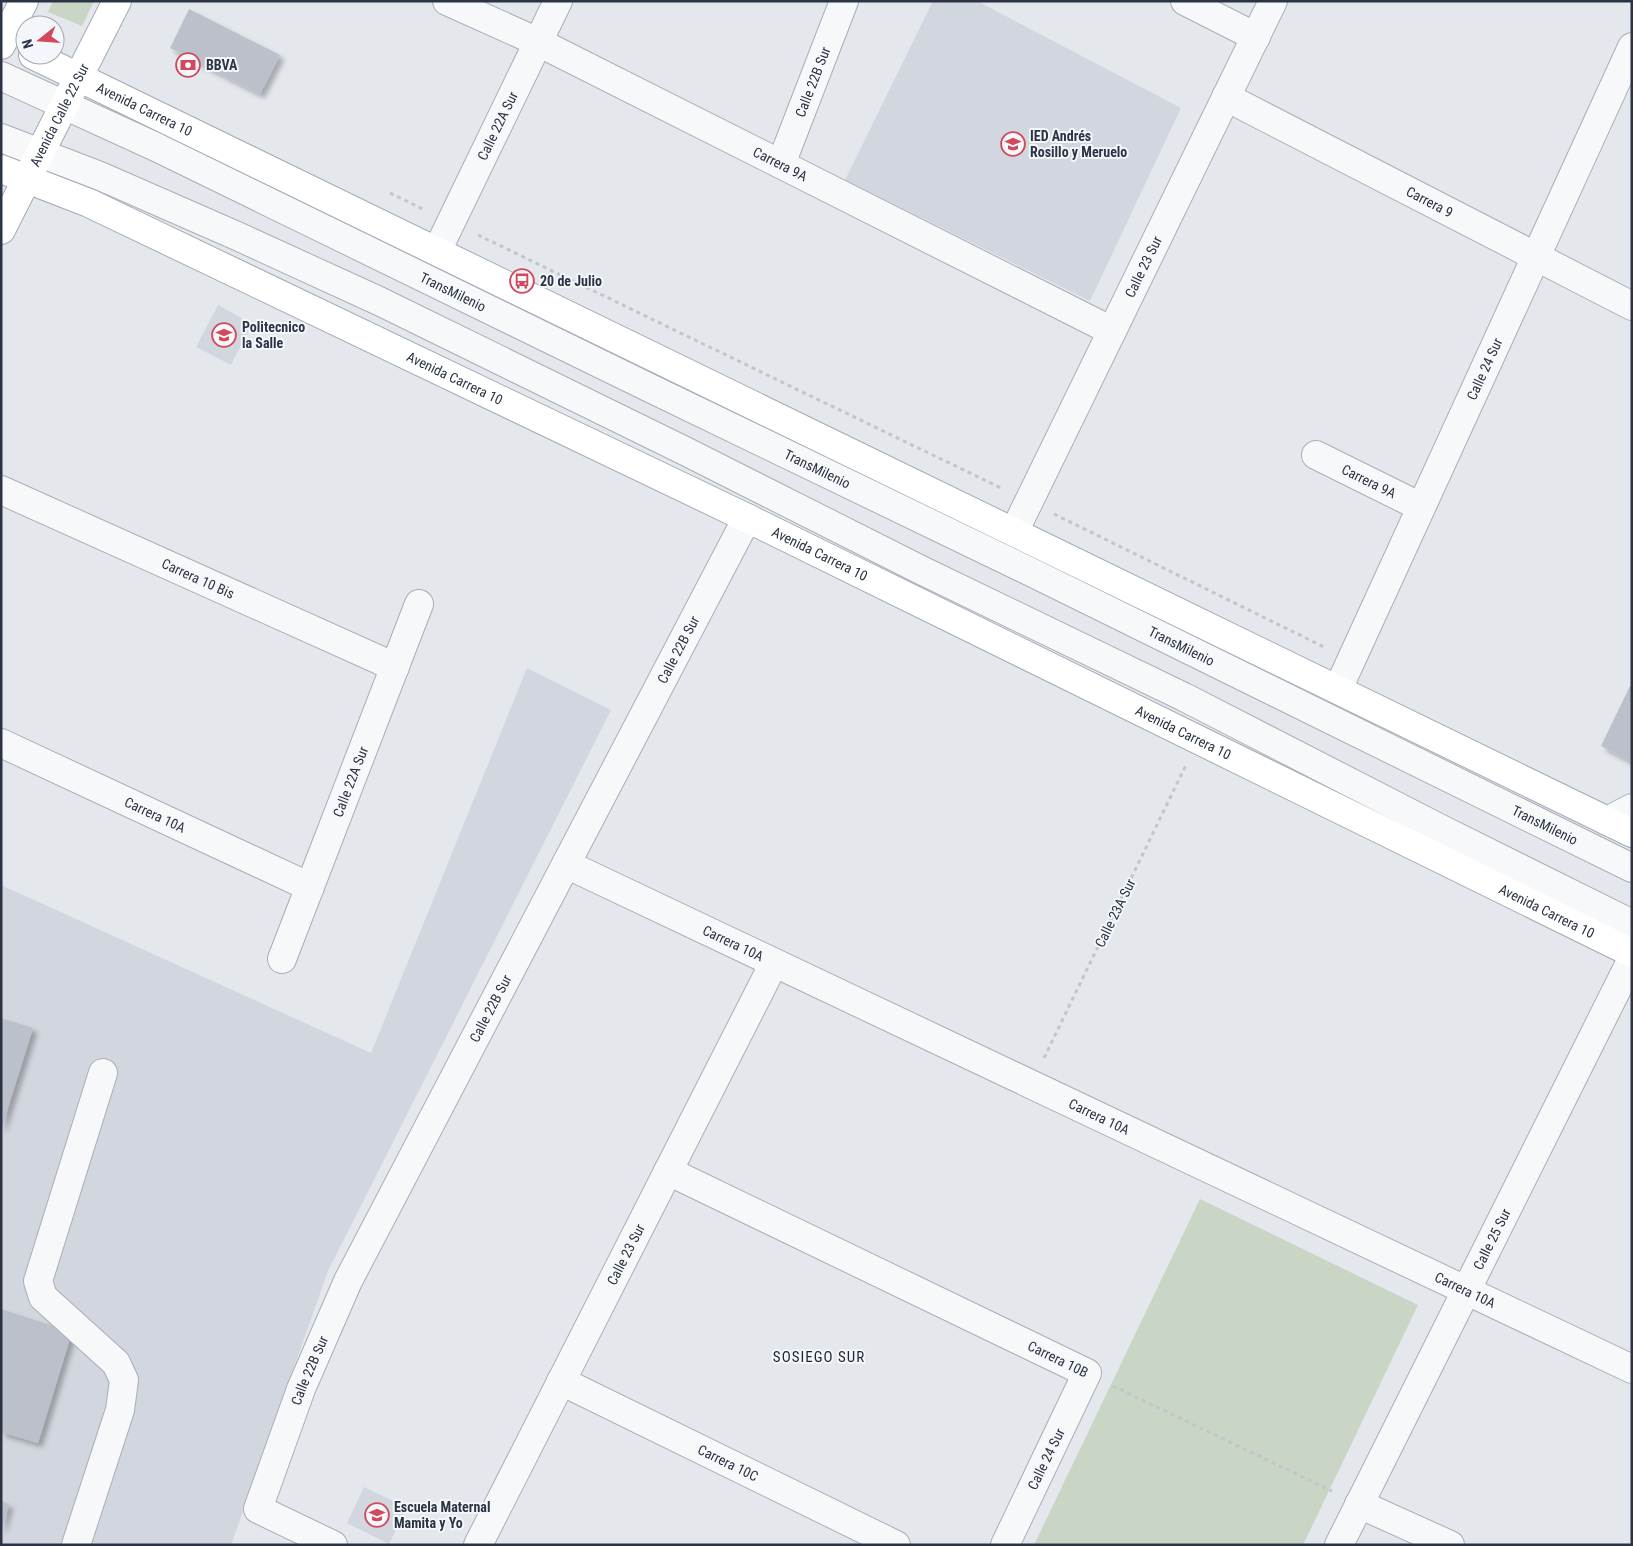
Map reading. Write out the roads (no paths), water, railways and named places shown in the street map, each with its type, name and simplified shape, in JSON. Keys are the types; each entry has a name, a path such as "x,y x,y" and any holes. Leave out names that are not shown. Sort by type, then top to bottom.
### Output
{"main road":[{"path":"8,44 24,1"},
{"name":"Avenida Calle 22 Sur","path":"1,230 117,1"},
{"name":"Avenida Carrera 10","path":"53,65 1632,833"},
{"name":"Avenida Carrera 10","path":"1,169 89,203 747,518 1632,954"}],"street":[{"name":"Calle 22A Sur","path":"437,251 558,1"},
{"name":"Calle 22B Sur","path":"781,164 844,1"},
{"path":"1185,1 1256,37"},
{"name":"Calle 23 Sur","path":"1014,532 1273,1"},
{"name":"Carrera 9A","path":"464,5 1112,330"},
{"name":"Calle 24 Sur","path":"1338,689 1632,47"},
{"name":"TransMilenio","path":"1,76 165,151 636,382 1033,573 1632,868"},
{"name":"Carrera 9","path":"1226,97 1632,306"},
{"path":"1,138 100,176 378,301 685,451 921,570 1184,697 1441,829 1632,924"},
{"name":"Carrera 9A","path":"1316,455 1421,507"},
{"name":"Carrera 10 Bis","path":"1,490 395,667"},
{"name":"Calle 22B Sur","path":"333,1545 258,1509 301,1389 348,1280 747,518"},
{"name":"Calle 22A Sur","path":"282,959 419,604"},
{"name":"Carrera 10A","path":"1,744 310,887"},
{"path":"1607,821 1632,808"},
{"name":"Carrera 10A","path":"566,864 1465,1292 1632,1369"},
{"name":"Calle 25 Sur","path":"1339,1545 1632,959"},
{"name":"Calle 23 Sur","path":"478,1545 774,963"},
{"path":"76,1545 120,1410 124,1380 116,1363 43,1297 38,1281 103,1072"},
{"name":"Carrera 10B","path":"668,1172 1088,1373"},
{"name":"Calle 24 Sur","path":"1006,1545 1088,1373"},
{"name":"Carrera 10C","path":"561,1381 896,1545"},
{"path":"1359,1504 1450,1545"}],"place":[{"name":"BBVA","path":"188,65"},
{"name":"IED Andrés Rosillo y Meruelo","path":"1013,144"},
{"name":"20 de Julio","path":"522,281"},
{"name":"Politecnico la Salle","path":"224,335"},
{"name":"Escuela Maternal Mamita y Yo","path":"377,1515"}],"district":[{"name":"SOSIEGO SUR","path":"819,1357"}]}
